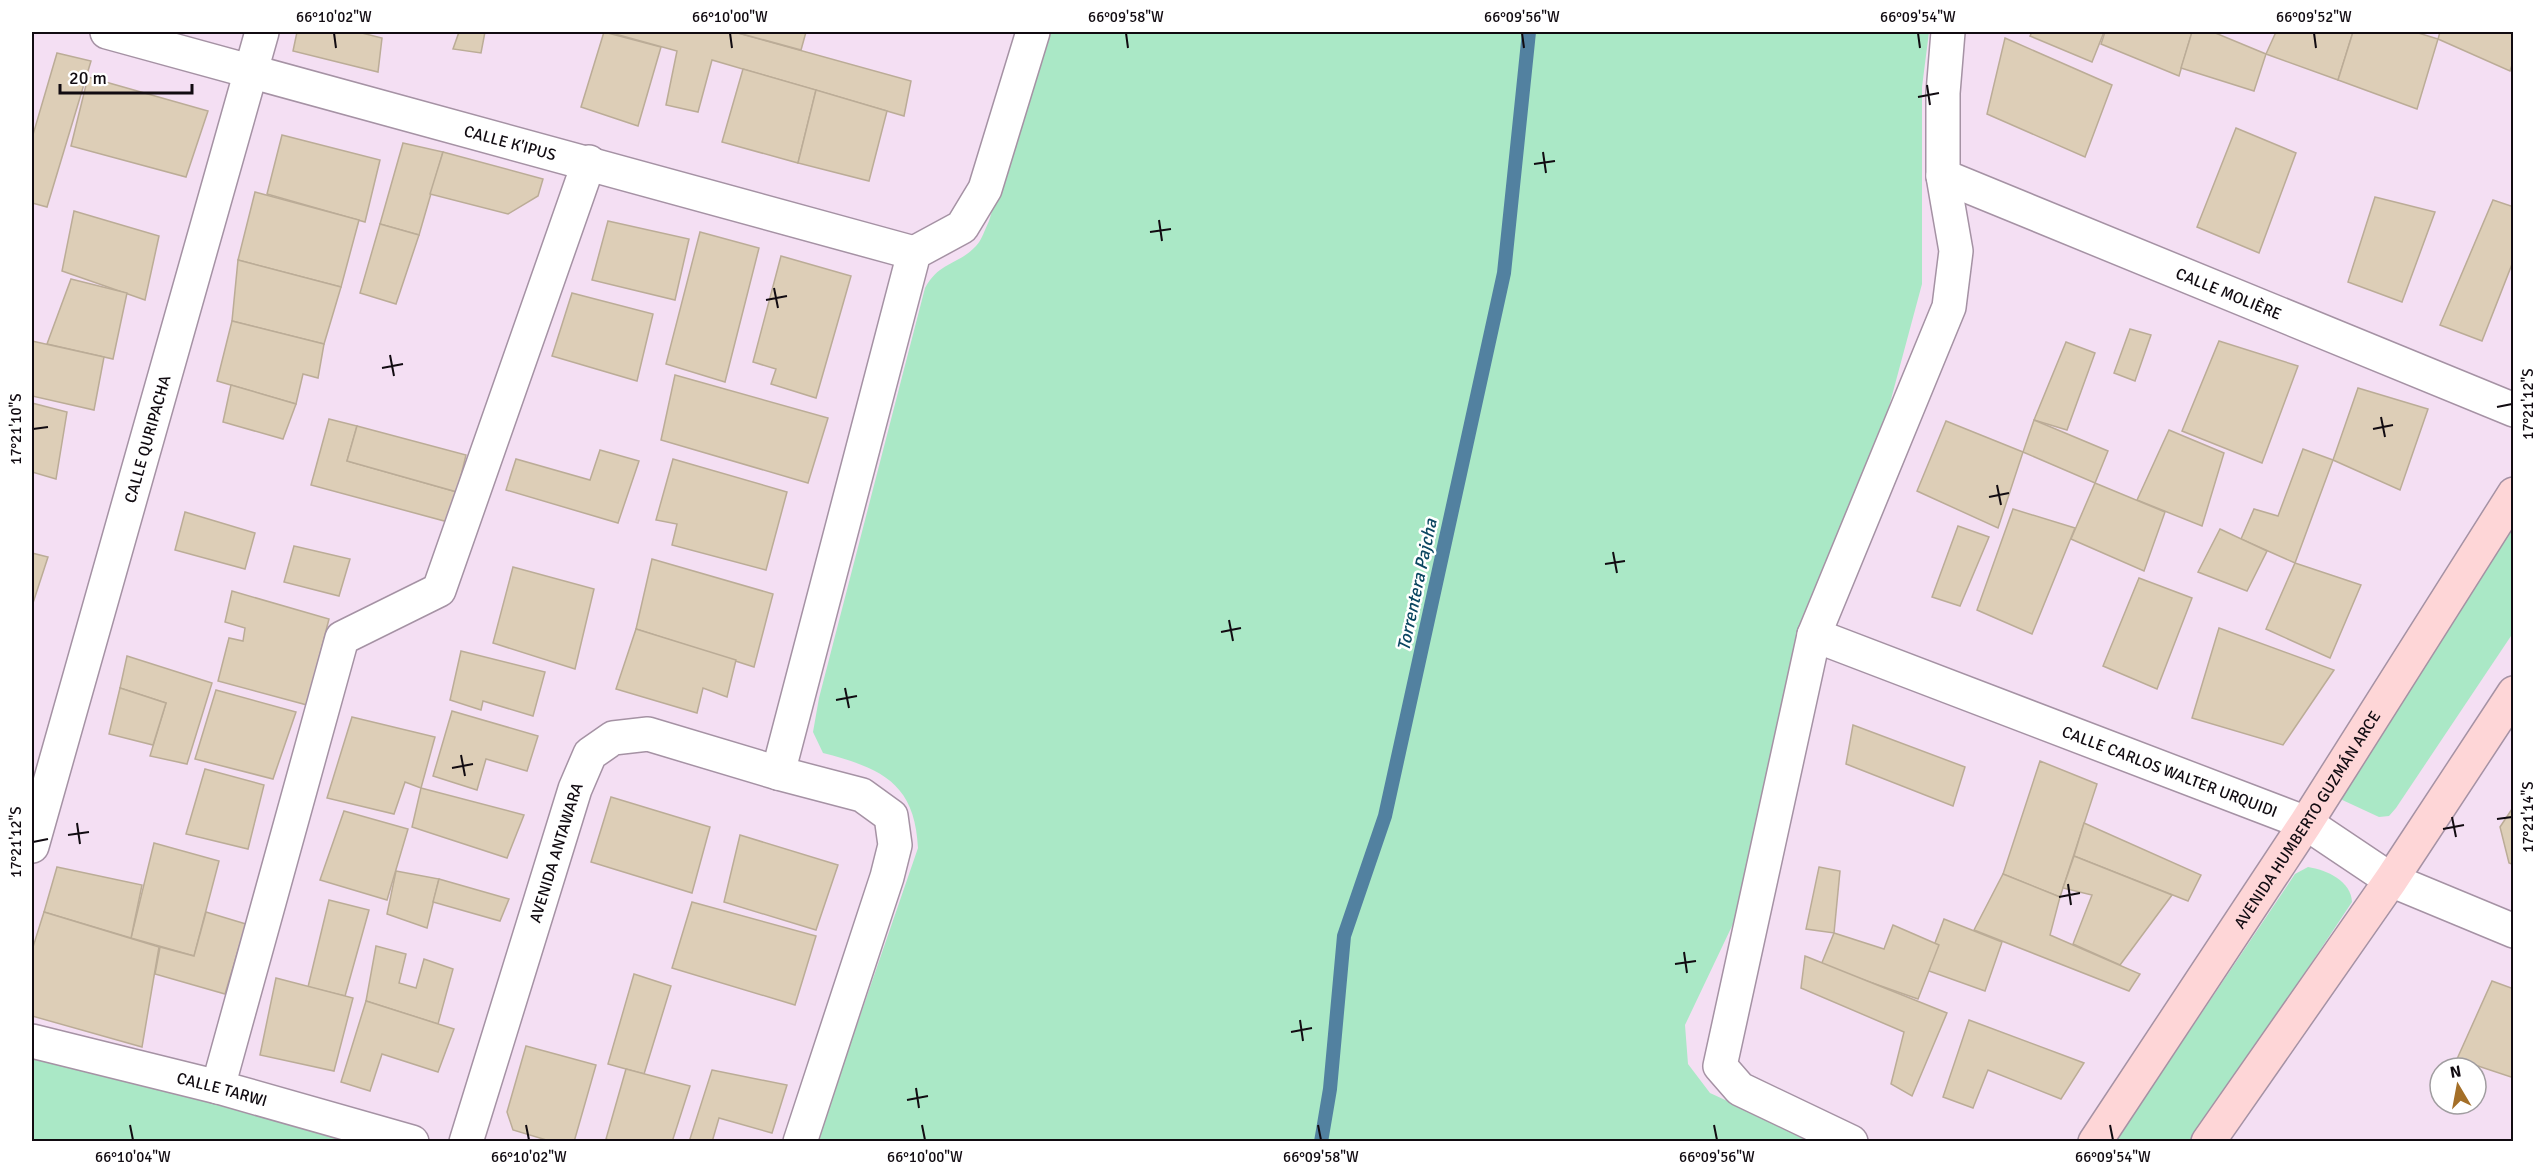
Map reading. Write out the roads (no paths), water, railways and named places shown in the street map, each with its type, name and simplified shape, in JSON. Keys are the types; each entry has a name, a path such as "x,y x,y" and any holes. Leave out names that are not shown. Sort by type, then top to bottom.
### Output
{"main road":[{"name":"AVENIDA HUMBERTO GUZMÁN ARCE","path":"2095,1142 2306,823 2514,494"},
{"path":"2208,1142 2391,880 2514,693"}],"street":[{"name":"CALLE K'IPUS","path":"107,32 589,162 914,253"},
{"name":"CALLE QURIPACHA","path":"32,846 262,32"},
{"path":"778,773 914,253 962,227 985,189 1033,32"},
{"path":"1851,1142 1740,1089 1720,1066 1814,635 1950,307 1956,250 1943,176 1942,93 1948,32"},
{"path":"218,1087 342,638 439,590 589,162"},
{"name":"CALLE MOLIÈRE","path":"1943,176 2514,410"},
{"name":"CALLE CARLOS WALTER URQUIDI","path":"1814,635 2306,823 2391,880 2514,931"},
{"name":"AVENIDA ANTAWARA","path":"466,1142 575,789 590,754 613,738 648,734 778,773 862,795 891,816 895,845 887,877 800,1142"},
{"name":"CALLE TARWI","path":"32,1041 218,1087 412,1142"}],"waterway":[{"name":"Torrentera Pajcha","path":"1321,1142 1330,1089 1344,936 1385,816 1504,273 1529,32"}]}
